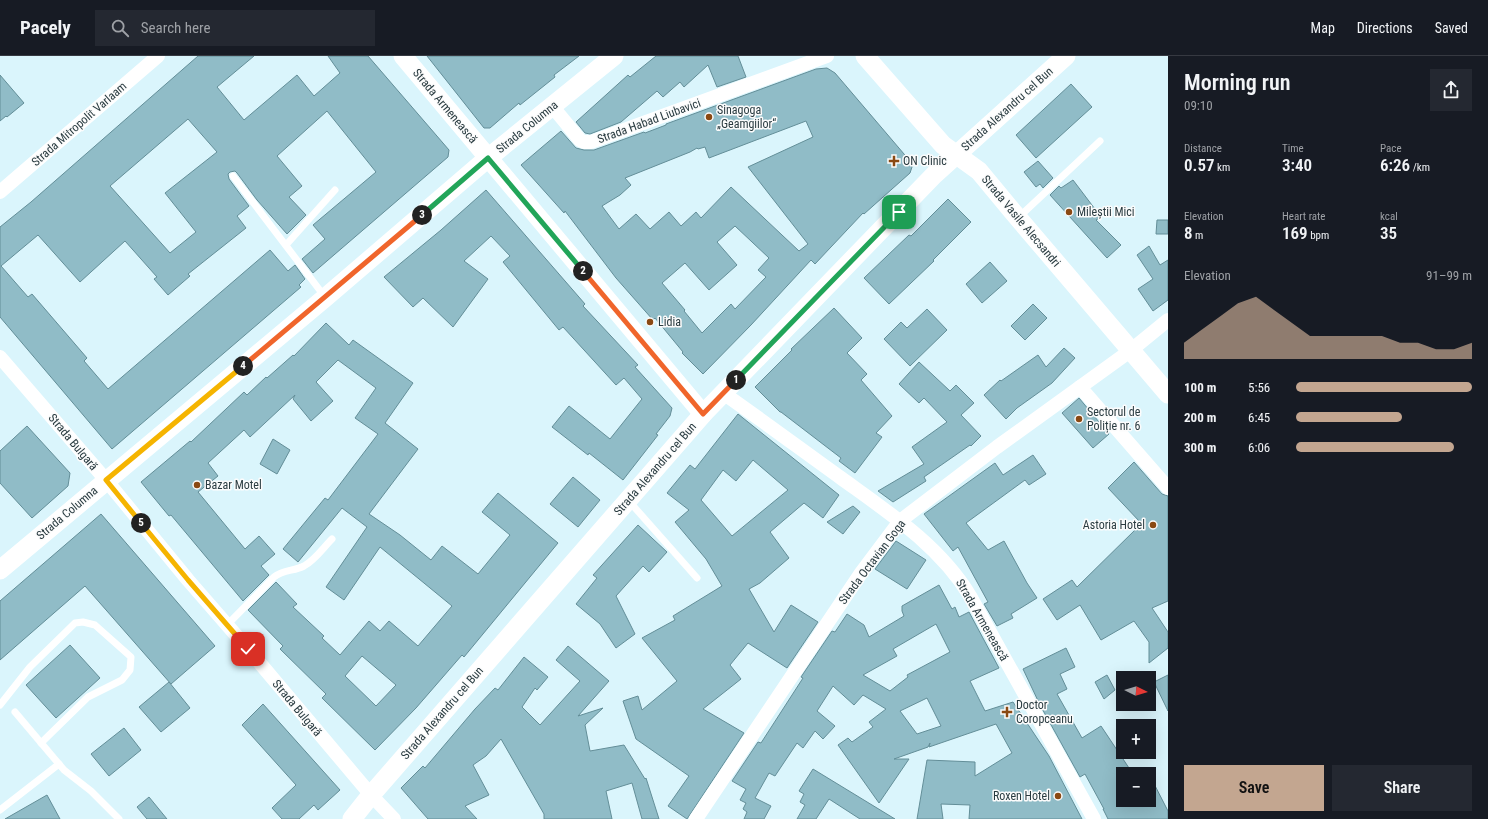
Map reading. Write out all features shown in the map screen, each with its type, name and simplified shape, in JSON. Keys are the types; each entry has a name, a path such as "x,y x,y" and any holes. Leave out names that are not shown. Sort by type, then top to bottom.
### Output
{"main road":[{"name":"Strada Armenească","path":"403,56 703,414"},
{"name":"Strada Columna","path":"0,570 326,297 488,158 614,56"},
{"name":"Strada Vasile Alecsandri","path":"865,56 943,145 979,171 1168,394"},
{"name":"Strada Alexandru cel Bun","path":"352,819 370,795 723,392 934,175 1066,56"}],"street":[{"name":"Strada Mitropolit Varlaam","path":"0,192 158,56"},
{"name":"Strada Habad Liubavici","path":"552,106 580,140 584,142 591,142 827,56"},
{"name":"Strada Octavian Goga","path":"696,819 861,573 900,521 997,447 1130,351 1168,320"},
{"name":"Strada Bulgară","path":"0,357 106,480 188,580 370,795 394,819"},
{"path":"1080,387 1168,488"},
{"name":"Strada Armenească","path":"723,392 900,521 949,567 961,581 1094,819"}],"lane":[{"path":"1018,218 1100,141"},
{"path":"233,176 326,297"},
{"path":"286,245 335,190"},
{"path":"628,500 696,578"},
{"path":"227,625 280,572 306,564 332,539"},
{"path":"0,705 30,667 75,623 83,622 95,624 131,658 130,670 122,680 88,697 42,743"},
{"path":"15,712 59,764 73,778 91,791 119,819"},
{"path":"0,810 59,764"}],"building":[{"path":"198,56 254,56 217,87 244,120 297,75 314,96 340,73 328,56 368,56 449,150 448,157 313,273 302,259 325,239 313,225 376,172 327,111 277,156 302,186 289,197 306,215 287,234 257,200 237,173 235,171 230,172 228,174 229,179 249,206 237,216 246,228 188,274 190,276 168,295 154,279 157,277 125,241 80,282 38,235 1,266 28,297 32,294 87,358 84,361 108,389 270,250 288,271 295,265 305,279 299,285 301,287 112,449 0,317 0,227 31,202","holes":["188,119 217,152 165,193 196,232 170,253 110,186"]},
{"path":"427,56 579,56 554,75 555,77 520,105 519,103 490,128 484,128"},
{"path":"656,56 738,56 746,77 717,87 708,65 684,87 680,82 663,97 657,91 621,122 590,134 585,133 576,122 628,75 630,77"},
{"path":"827,68 835,73 910,161 912,167 910,173 864,214 863,213 815,264 811,260 703,374 682,353 683,352 655,318 653,320 616,278 565,211 564,213 521,165 561,131 576,148 594,150 644,132 645,133 816,69","holes":["806,121 813,137 748,167 808,244 799,251 731,187 701,218 696,212 681,226 669,212 650,229 636,214 619,229 602,206 620,195 631,185 625,178 697,148 705,147 709,158","735,226 769,258 758,270 766,277 735,309 731,304 702,333 662,283 685,263 709,290 737,265 717,242"]},
{"path":"0,75 24,103 0,121"},
{"path":"1071,84 1092,107 1036,158 1016,135"},
{"path":"1038,161 1053,178 1043,188 1040,184 1036,187 1024,172"},
{"path":"1073,180 1101,217 1096,220 1121,245 1107,258 1050,195 1059,186 1061,188"},
{"path":"486,190 585,304 583,306 638,365 635,367 672,408 670,416 656,434 658,435 623,480 589,453 588,455 552,427 569,406 610,439 642,399 624,378 616,385 563,327 559,330 503,262 510,256 491,236 464,261 488,279 453,327 423,298 413,307 384,277 441,230"},
{"path":"948,199 971,222 933,260 934,261 889,304 864,278 909,235 911,236"},
{"path":"1157,220 1168,220 1168,234 1156,234"},
{"path":"1149,246 1160,265 1168,260 1168,300 1153,311 1138,289 1153,279 1137,255"},
{"path":"990,262 1007,281 982,303 966,284"},
{"path":"1033,304 1047,318 1025,340 1011,326"},
{"path":"834,308 862,338 847,353 867,374 861,380 892,416 876,433 882,437 855,473 839,461 841,458 780,412 755,387 792,350 791,349"},
{"path":"927,309 947,330 910,366 884,339 901,322 907,328"},
{"path":"326,323 349,345 353,340 413,383 385,423 418,449 369,514 400,535 431,560 442,546 478,574 510,535 482,512 498,493 558,543 464,657 462,655 416,708 375,750 322,698 326,694 280,649 283,646 248,610 276,582 297,604 293,607 324,636 322,638 340,655 369,621 380,631 389,621 418,646 452,606 380,547 344,600 326,587 367,527 342,508 298,562 283,549 325,498 328,500 378,434 355,418 376,388 338,360 316,382 333,401 311,421 293,399 295,395 250,437 244,430 208,463 218,476 198,492 245,549 259,536 275,554 261,566 269,575 243,601 171,515 169,516 141,482 190,441 191,442 244,392 247,395 266,377 267,378 293,355 294,356","holes":["362,656 396,685 376,706 345,676"]},
{"path":"1064,348 1075,358 1052,383 1017,408 1006,419 984,395 1000,380 1001,381 1038,355 1046,367"},
{"path":"919,362 950,391 956,385 974,403 961,415 981,436 971,446 970,445 924,477 926,481 893,502 878,491 924,464 912,447 947,422 924,398 919,403 899,384"},
{"path":"1079,398 1109,434 1093,448 1062,413"},
{"path":"738,414 839,495 823,518 804,503 770,532 789,558 760,583 749,589 774,632 791,605 818,622 787,668 748,643 730,665 741,679 703,709 744,733 687,819 668,806 689,776 636,739 623,701 638,696 642,710 677,681 642,638 675,620 673,616 722,586 706,559 675,522 689,510 667,493 690,465 695,469","holes":["753,460 788,490 732,536 701,500 723,470 736,481"]},
{"path":"27,426 70,473 68,486 32,518 0,483 0,451"},
{"path":"273,439 290,450 277,474 260,464"},
{"path":"1033,455 1046,474 1029,485 1025,480 966,523 988,550 1004,541 1037,598 1011,614 1013,618 997,626 984,604 988,602 958,547 953,551 924,514 995,463 1003,475"},
{"path":"1134,462 1162,494 1168,496 1168,601 1152,608 1168,632 1168,648 1149,663 1149,642 1134,621 1101,640 1080,605 1057,620 1043,599 1072,580 1077,587 1136,529 1135,527 1140,522 1108,488"},
{"path":"573,477 600,500 578,527 550,504"},
{"path":"853,506 860,512 843,534 827,522"},
{"path":"101,514 215,646 171,684 85,586 0,660 0,601"},
{"path":"638,525 667,552 649,572 643,566 616,596 635,634 616,648 600,624 576,604 597,578 593,575"},
{"path":"896,541 926,560 907,589 875,569"},
{"path":"939,585 952,609 955,607 959,617 969,612 999,668 970,681 985,711 1013,702 1049,756 1082,819 969,819 970,805 941,804 943,819 917,819 927,760 975,762 975,776 1012,753 996,724 929,747 930,743 928,747 894,759 909,759 879,803 838,745 848,738 852,742 873,727 869,722 886,709 863,695 854,705 833,686 817,711 835,726 823,739 815,731 803,748 797,743 775,776 769,773 755,798 771,806 764,819 744,819 747,812 743,809 746,803 740,800 746,789 732,781 758,742 761,743 803,678 801,677 832,631 835,632 847,614 864,625 869,637 904,616 902,606","holes":["936,624 950,652 907,675 908,677 890,691 863,675 897,656 893,649","927,698 941,726 917,734 900,711"]},
{"path":"70,645 100,678 56,718 26,685"},
{"path":"568,646 609,681 578,716 603,708 585,725 590,751 624,745 645,779 646,778 659,819 642,819 632,783 606,791 612,819 544,819 544,814 501,739 486,756 473,765 489,795 465,806 477,819 428,819 401,788 423,766 425,768 475,709 495,688 498,690 524,657 548,677 537,690 535,688 522,707 540,725 580,681 556,660"},
{"path":"1066,648 1075,667 1060,674 1067,689 1057,694 1082,738 1101,726 1116,748 1116,759 1123,759 1128,767 1116,767 1116,807 1156,807 1156,788 1168,811 1168,819 1108,819 1085,774 1080,777 1040,705 1023,669"},
{"path":"1107,675 1115,690 1104,699 1095,682"},
{"path":"1168,675 1168,711 1156,686 1156,681"},
{"path":"169,682 190,708 161,732 139,707"},
{"path":"263,704 340,790 318,810 314,805 299,819 282,819 272,808 296,785 242,725"},
{"path":"124,728 141,750 109,776 91,754"},
{"path":"813,769 895,819 860,819 829,799 816,819 797,819 805,805 800,802 804,794 799,791"},
{"path":"47,795 60,819 5,819"},
{"path":"149,797 167,819 147,819 137,807"}],"place":[{"name":"Sinagoga „Geamgiilor“","path":"709,117"},
{"name":"ON Clinic","path":"894,161"},
{"name":"Mileștii Mici","path":"1069,212"},
{"name":"Lidia","path":"650,322"},
{"name":"Sectorul de Poliție nr. 6","path":"1079,419"},
{"name":"Bazar Motel","path":"197,485"},
{"name":"Astoria Hotel","path":"1153,525"},
{"name":"Doctor Coropceanu","path":"1007,712"},
{"name":"Roxen Hotel","path":"1058,796"}],"route":[{"path":"248,649 188,580 106,480 326,297 488,158 703,414 899,212"}]}
